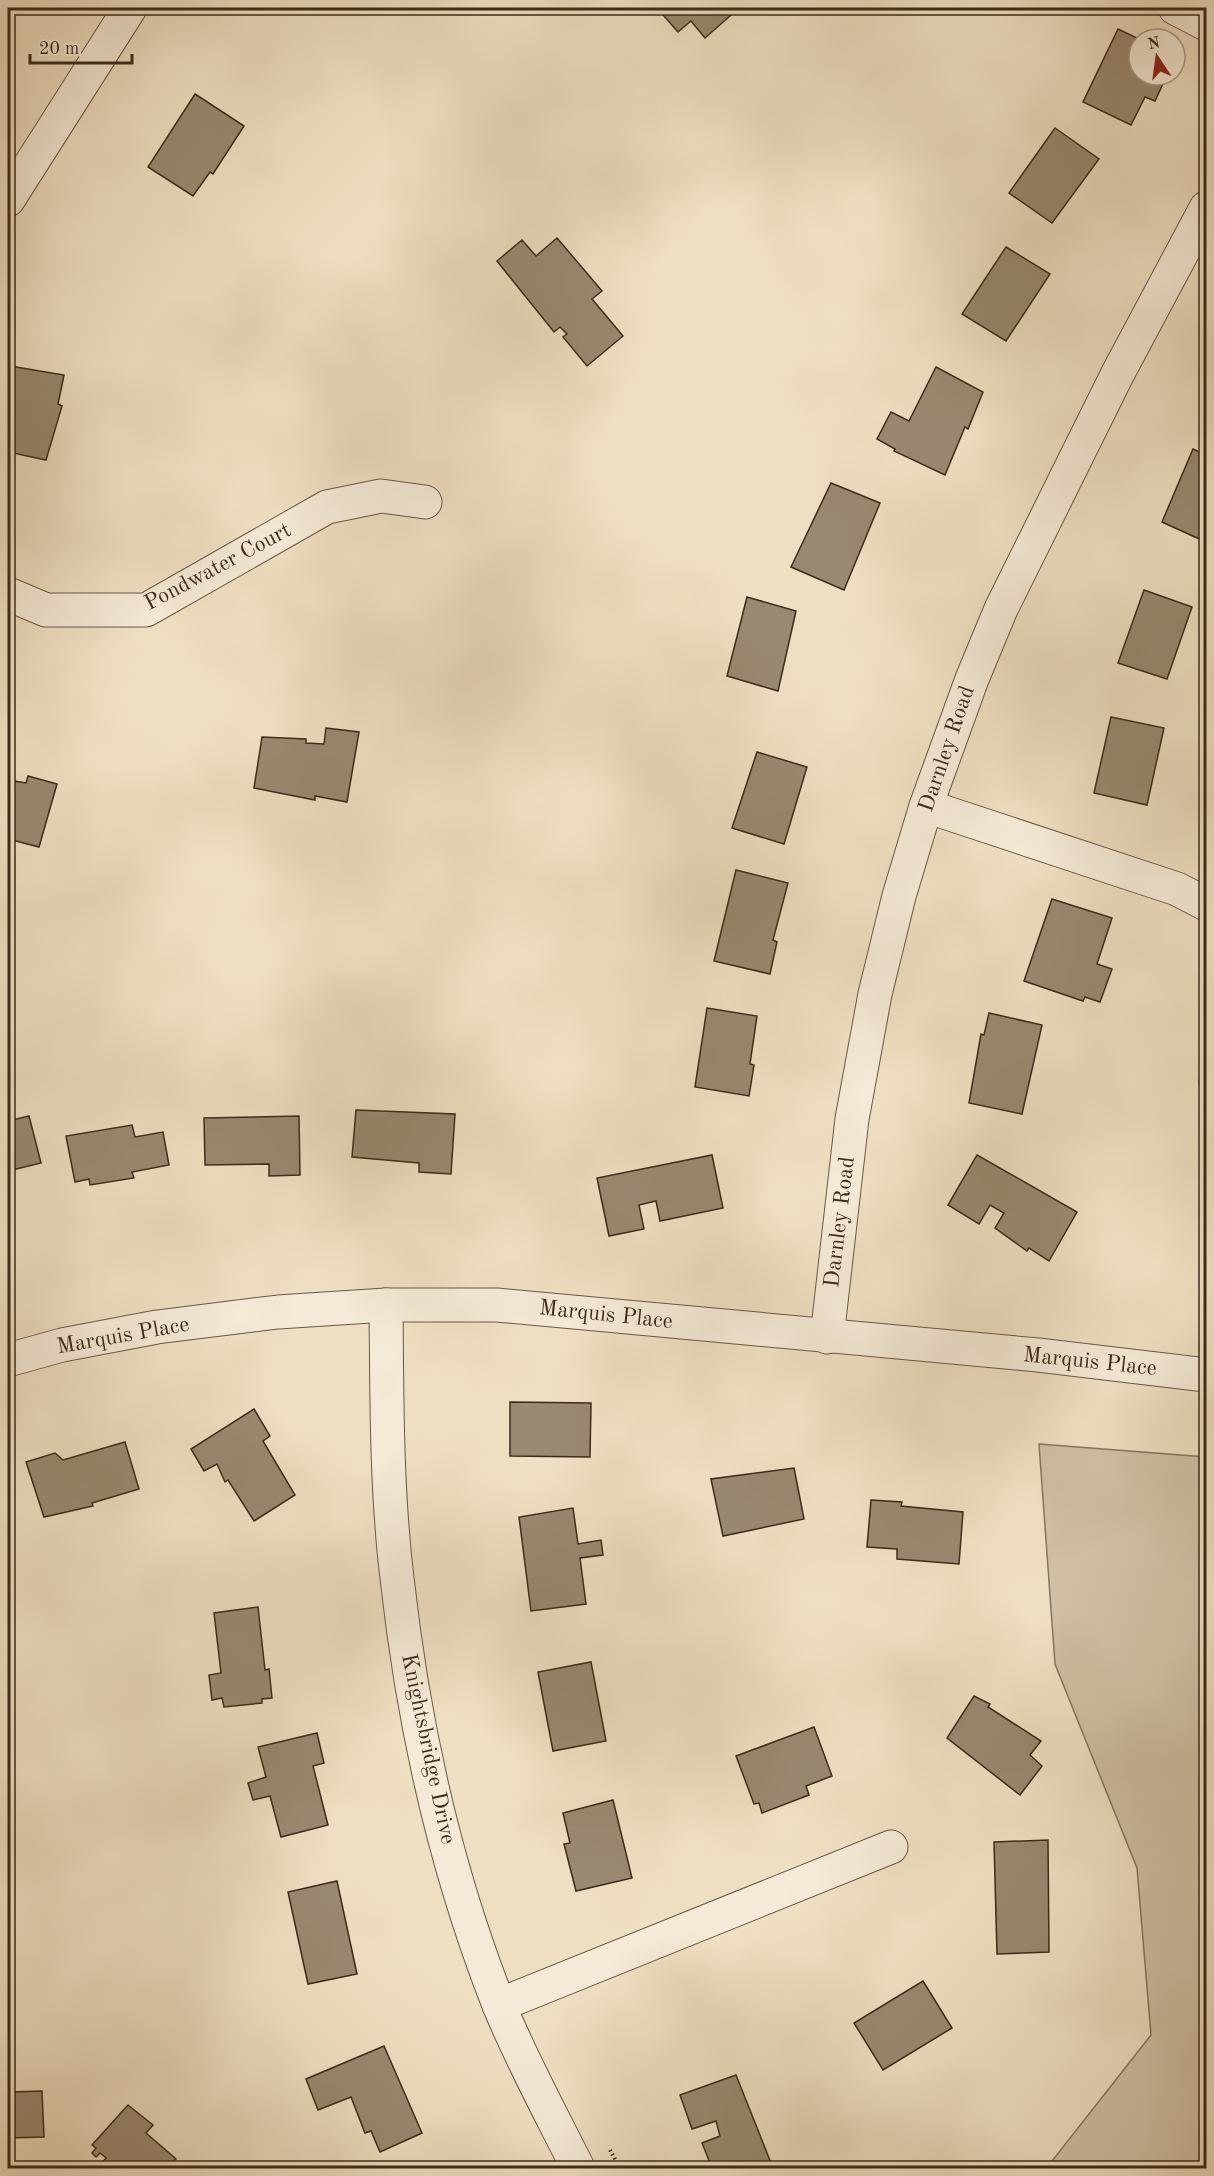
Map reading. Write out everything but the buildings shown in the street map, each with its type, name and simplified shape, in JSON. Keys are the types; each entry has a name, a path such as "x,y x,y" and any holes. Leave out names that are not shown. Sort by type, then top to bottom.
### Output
{"street":[{"path":"8,200 130,8"},
{"path":"1175,8 1206,24"},
{"name":"Darnley Road","path":"827,1337 852,1119 875,994 899,896 926,806 972,680 1001,609 1117,375 1206,208"},
{"name":"Pondwater Court","path":"8,594 46,610 146,610 327,507 381,495 425,502"},
{"path":"926,806 1177,889 1206,904"},
{"name":"Marquis Place","path":"8,1360 62,1345 157,1328 278,1312 386,1305 496,1305 1038,1355 1206,1375"},
{"name":"Knightsbridge Drive","path":"386,1305 388,1451 396,1575 409,1674 432,1789 457,1879 499,2005 531,2076 578,2169"},
{"path":"499,2005 891,1847"}],"shaded area":[{"path":"1039,1444 1206,1457 1206,2168 1043,2168 1049,2165 1151,2035 1137,1868 1055,1664"}]}
